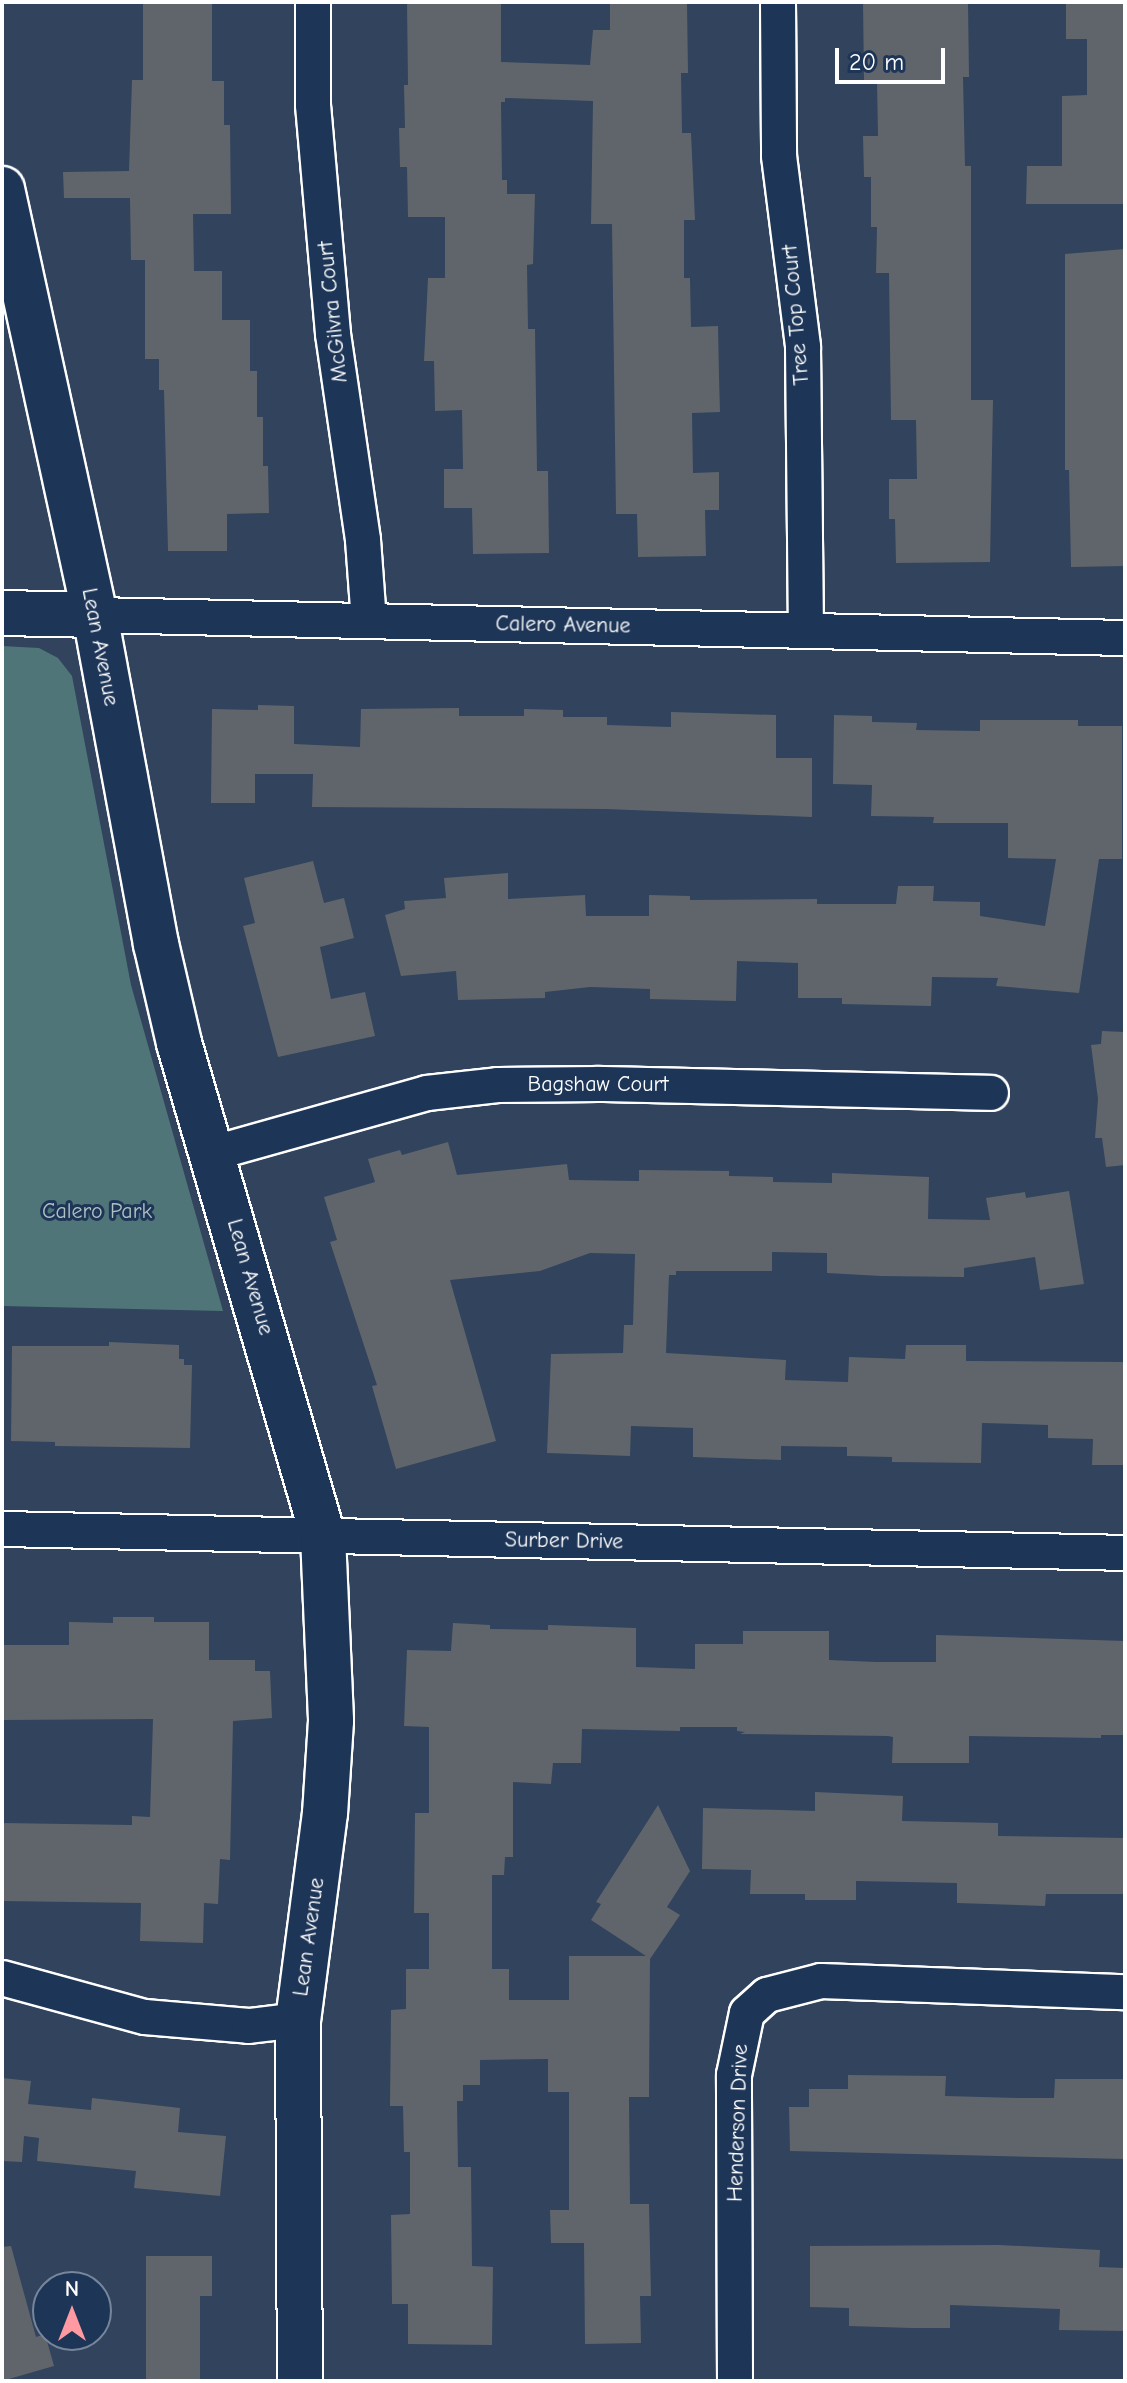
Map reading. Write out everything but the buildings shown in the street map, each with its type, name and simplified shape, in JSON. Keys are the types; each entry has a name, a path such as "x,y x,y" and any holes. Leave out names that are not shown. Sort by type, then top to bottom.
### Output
{"street":[{"name":"McGilvra Court","path":"313,2 313,105 329,289 363,540 369,621"},
{"name":"Tree Top Court","path":"778,2 779,156 803,347 806,629"},
{"name":"Lean Avenue","path":"2,189 95,615 156,944 179,1043 214,1153 323,1536 331,1721 325,1813 298,2020 300,2381"},
{"name":"Calero Avenue","path":"2,613 1125,638"},
{"name":"Bagshaw Court","path":"214,1153 415,1096 498,1085 599,1084 991,1093"},
{"name":"Surber Drive","path":"2,1529 1125,1553"},
{"path":"2,1978 145,2017 249,2026 298,2020"},
{"name":"Henderson Drive","path":"735,2381 734,2075 747,2013 767,1995 821,1981 1125,1992"}],"green space":[{"name":"Calero Park","path":"2,646 39,648 58,658 72,676 131,985 223,1311 2,1306"}]}
